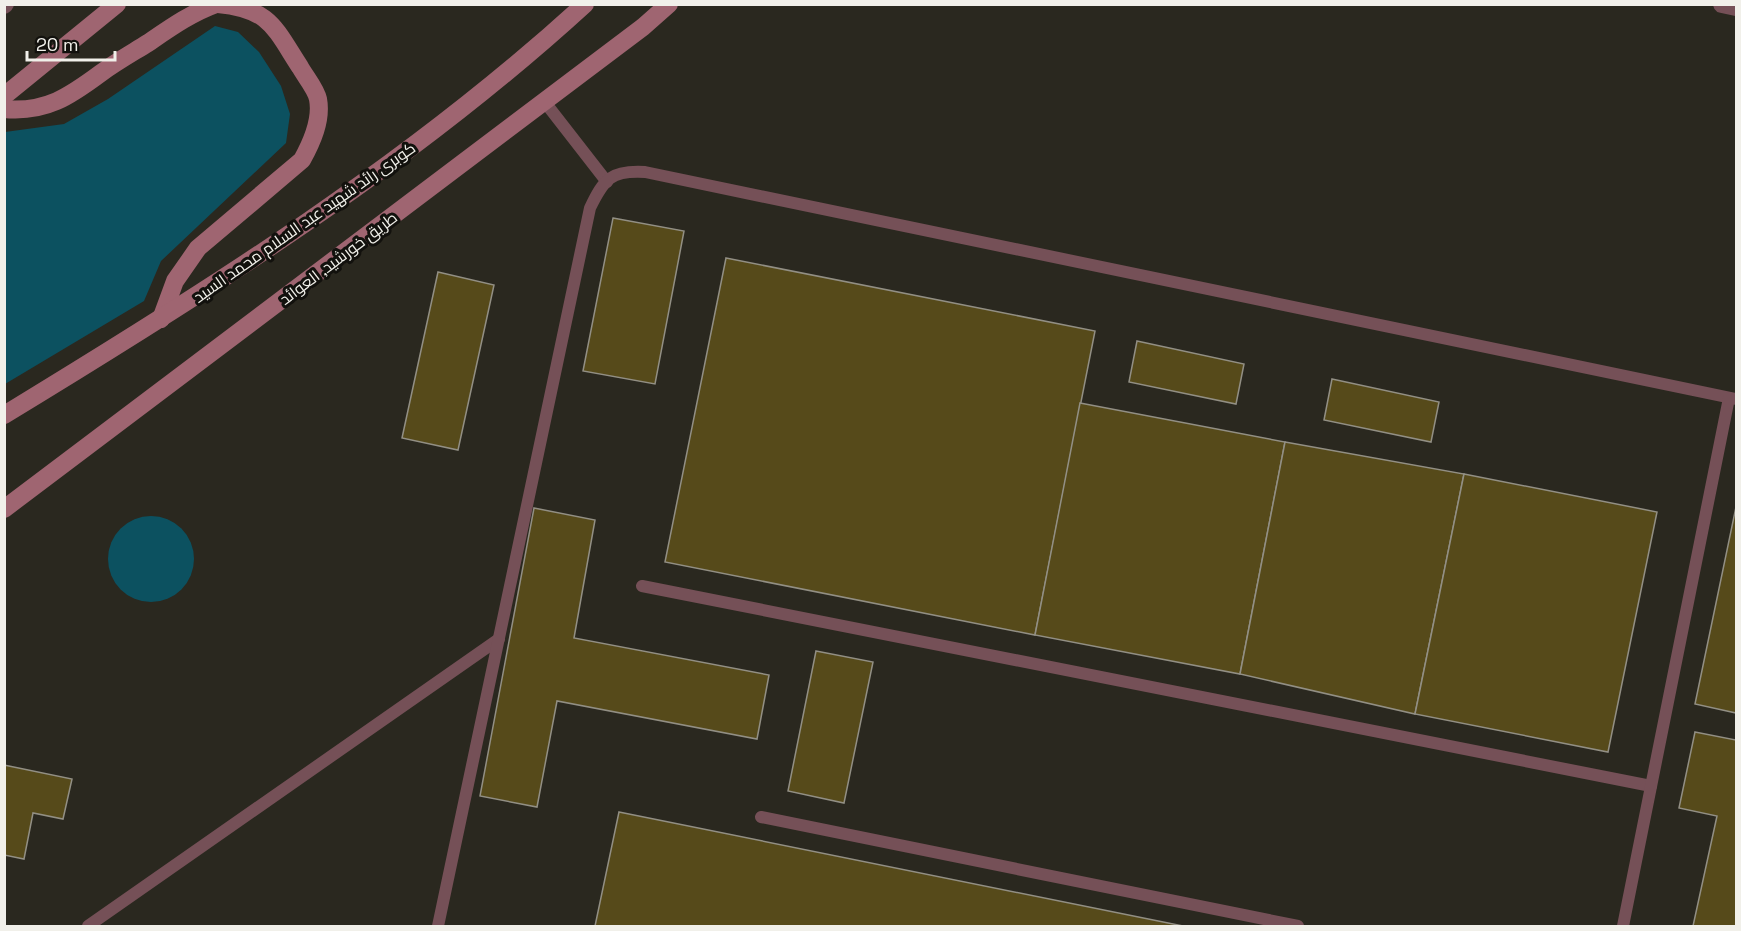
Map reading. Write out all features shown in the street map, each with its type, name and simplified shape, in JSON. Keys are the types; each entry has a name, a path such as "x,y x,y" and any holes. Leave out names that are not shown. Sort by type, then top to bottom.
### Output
{"main road":[{"path":"4,96 117,4"},
{"path":"4,109 34,108 71,95 195,12 217,4 236,6 256,12 273,25 318,97 317,122 310,146 302,160 198,248 175,280 161,319"},
{"name":"كوبرى رائد شهيد عبد السلام محمد السيد","path":"4,415 161,319 282,240 414,146 498,80 585,4"},
{"name":"طريق خورشيد, العوائد","path":"4,509 643,27 669,4"}],"street":[{"path":"1722,4 1737,7"}],"lane":[{"path":"544,101 606,182"},
{"path":"438,927 590,208 601,186 614,176 632,171 1732,398 1623,927"},
{"path":"642,586 1651,786"},
{"path":"88,927 499,639"},
{"path":"761,817 1298,927"}],"water":[{"path":"215,26 238,32 259,52 281,86 290,114 286,143 161,261 144,301 5,384 5,132 64,124 108,99"},
{"path":"151,516 175,523 187,535 194,559 187,583 175,595 151,602 127,595 115,583 108,559 115,535 127,523"}],"building":[{"path":"613,218 684,231 655,384 583,371"},
{"path":"726,258 1095,331 1035,635 665,562"},
{"path":"438,272 494,285 458,450 402,438"},
{"path":"1137,341 1244,364 1236,404 1129,382"},
{"path":"1332,379 1439,402 1431,442 1324,420"},
{"path":"1080,403 1285,442 1240,674 1035,635"},
{"path":"1285,442 1464,474 1415,714 1240,674"},
{"path":"1464,474 1657,512 1608,752 1415,714"},
{"path":"1736,507 1736,713 1695,704"},
{"path":"534,508 595,520 574,638 769,675 757,739 557,701 537,807 480,796"},
{"path":"816,651 873,662 844,803 788,791"},
{"path":"1695,732 1736,740 1736,926 1693,926 1717,816 1679,808"},
{"path":"4,765 72,779 63,819 33,813 24,859 4,855"},
{"path":"619,812 1183,926 595,926"}]}
